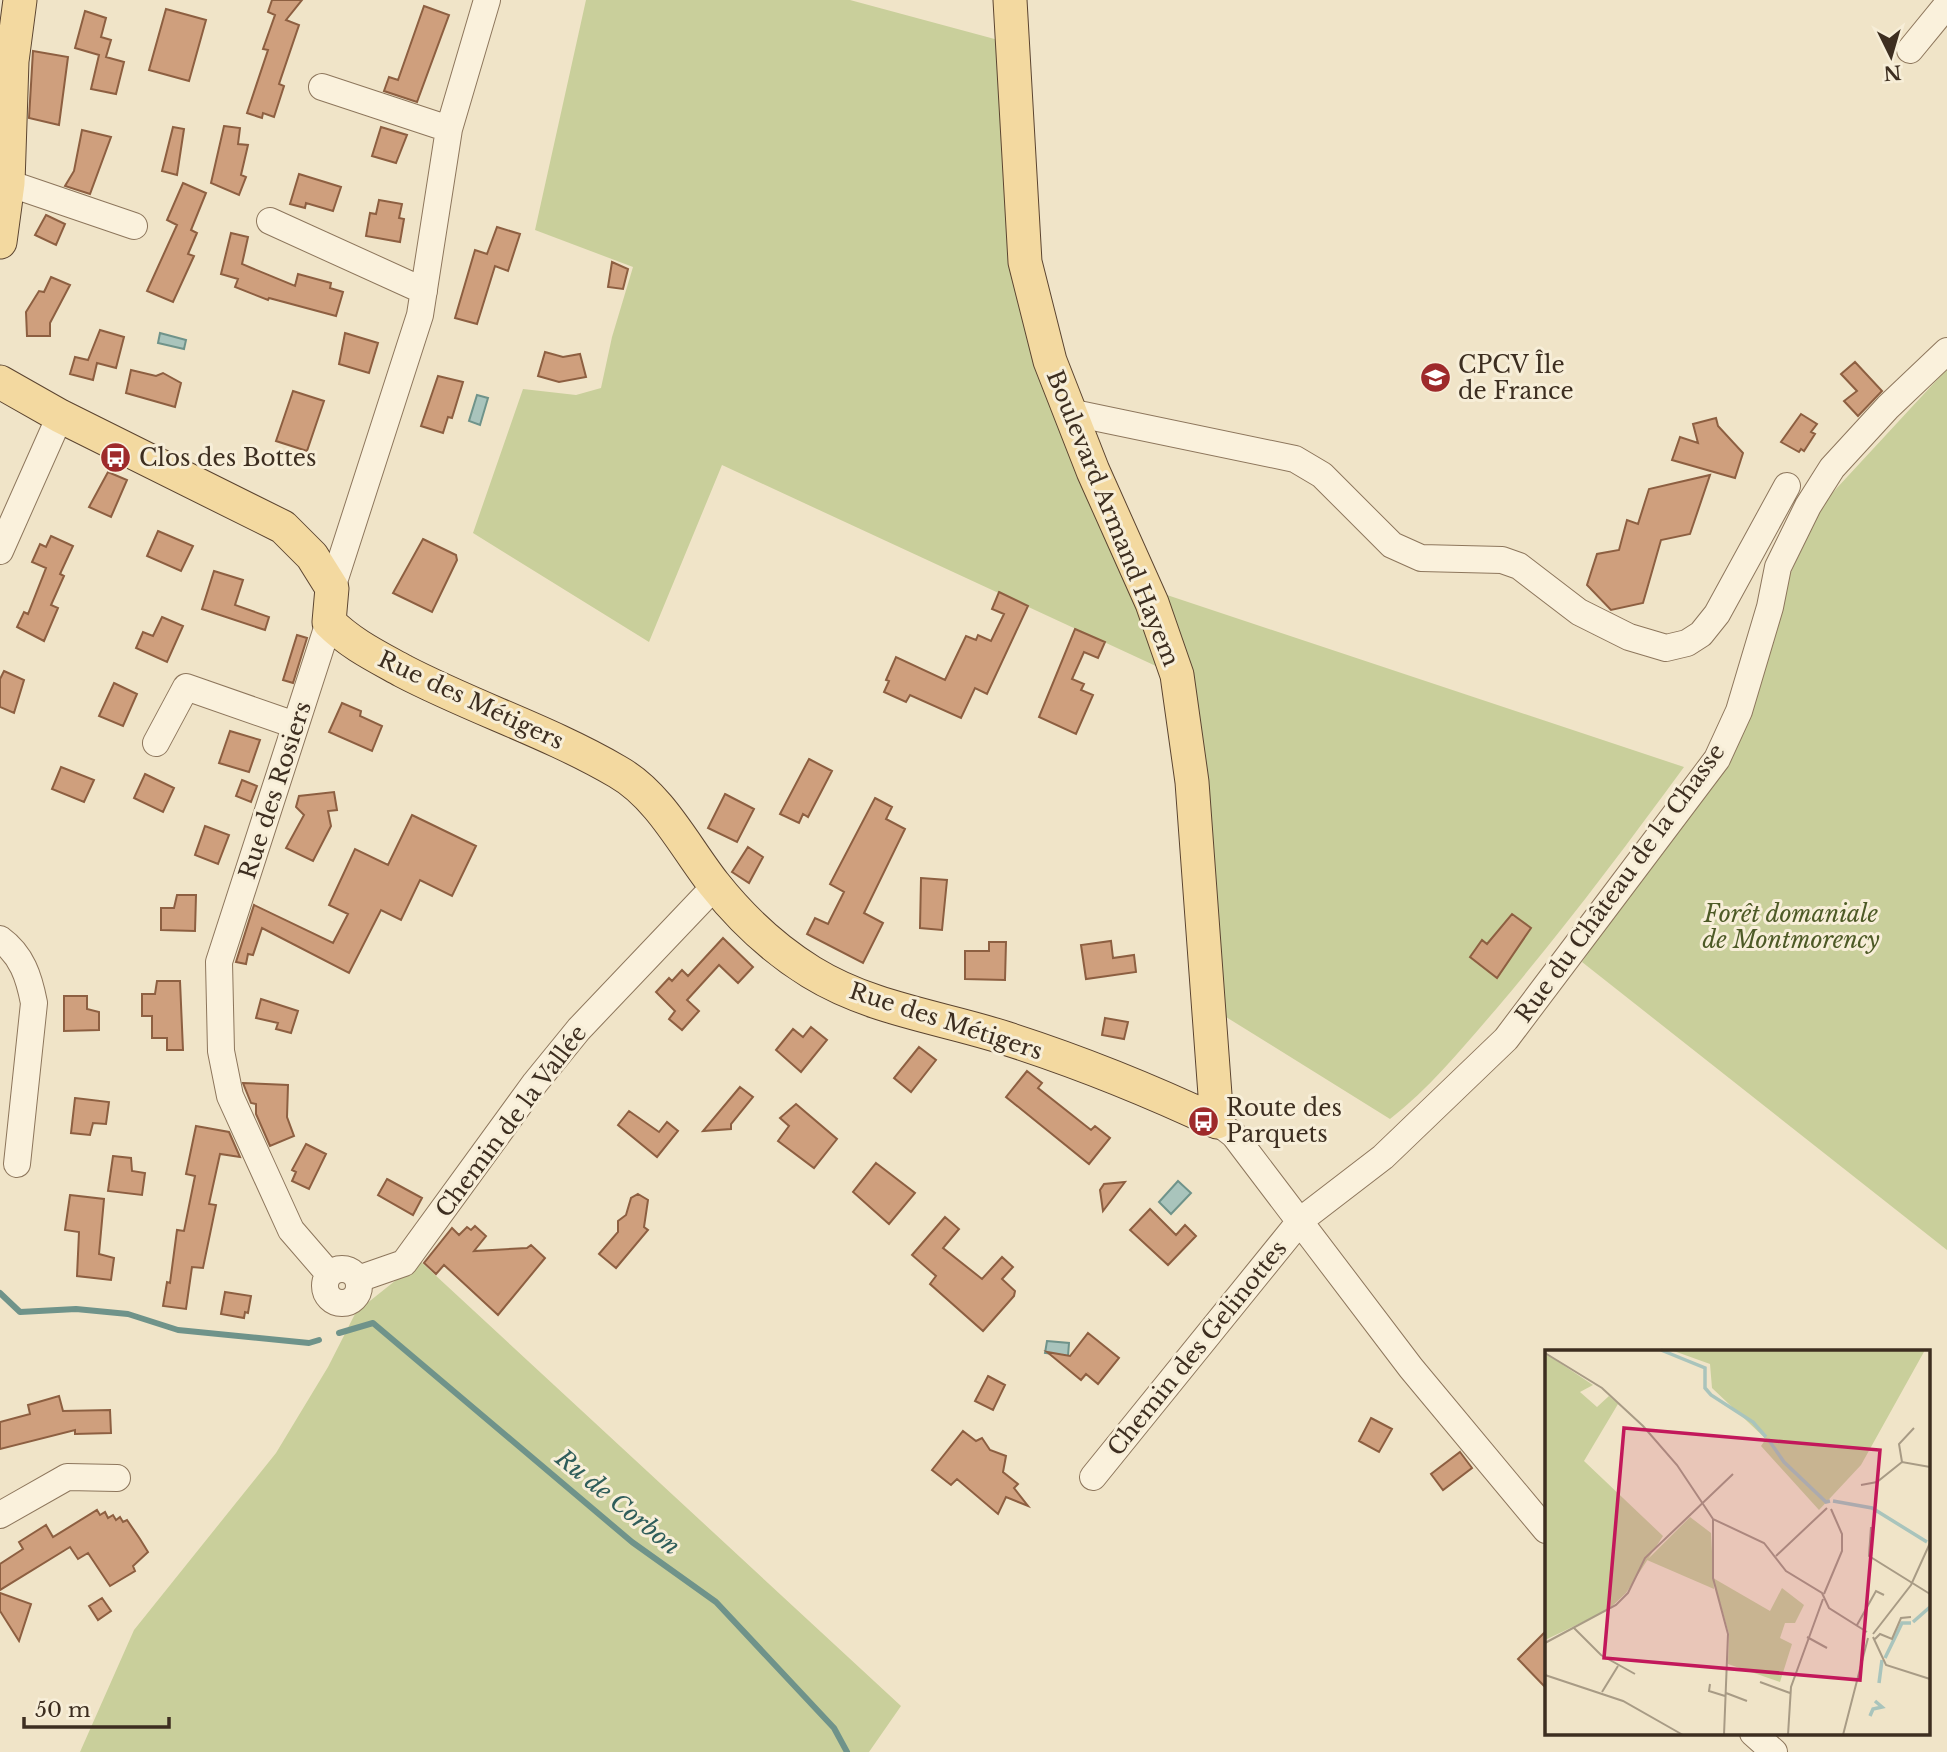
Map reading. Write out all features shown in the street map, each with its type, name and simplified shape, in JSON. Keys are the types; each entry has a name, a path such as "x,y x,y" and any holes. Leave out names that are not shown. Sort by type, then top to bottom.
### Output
{"main road":[{"path":"0,242 8,183 12,61 20,0"},
{"name":"Boulevard Armand Hayem","path":"1010,0 1025,262 1050,361 1069,412 1152,603 1177,675 1193,796 1217,1122"},
{"path":"0,382 60,416 283,527 312,556 332,588"},
{"name":"Rue des Rosiers","path":"329,622 332,588"},
{"name":"Rue des Métigers","path":"329,622 355,646 429,684 584,752 625,776 654,804 715,886 780,951 813,973 888,1007 1006,1038 1179,1104 1217,1122"}],"street":[{"name":"Rue des Rosiers","path":"332,588 420,315 449,129 487,0"},
{"path":"1910,50 1942,4"},
{"path":"322,87 449,129"},
{"path":"8,183 134,226"},
{"path":"270,221 424,291"},
{"name":"Rue du Château de la Chasse","path":"1301,1220 1383,1157 1506,1039 1717,759 1740,711 1770,607 1778,567 1808,506 1832,468 1888,407 1947,351"},
{"path":"1069,412 1295,459 1322,475 1392,545 1422,558 1502,560 1519,566 1579,612 1629,637 1667,648 1687,643 1701,634 1717,614 1787,486"},
{"path":"0,551 60,416"},
{"path":"1748,554 1778,567"},
{"name":"Rue des Rosiers","path":"329,622 219,962 221,1051 229,1096 254,1156 291,1230 329,1275 344,1269 358,1279"},
{"path":"156,743 186,687 295,725"},
{"name":"Chemin de la Vallée","path":"358,1279 404,1263 544,1072 579,1029 715,886"},
{"path":"0,939 20,960 30,983 33,1003 17,1164"},
{"path":"1217,1122 1234,1135 1411,1368 1545,1529"},
{"name":"Chemin des Gelinottes","path":"1093,1477 1301,1220"},
{"path":"0,1515 67,1478 117,1478"},
{"path":"1754,1734 1774,1752"}],"green space":[{"path":"586,0 850,0 1002,41 1019,266 1171,673 722,465 649,642 473,533 523,389 576,395 601,388 612,337 633,267 535,230"},
{"name":"Forêt domaniale de Montmorency","path":"1947,369 1947,1250 1582,962 1684,804 1823,503"},
{"path":"1158,592 1684,767 1593,889 1497,1008 1433,1080 1390,1119 1218,1012"},
{"path":"420,1261 901,1706 869,1752 80,1752 134,1630 276,1453 328,1367 356,1312"}],"water":[{"path":"160,333 186,340 184,349 158,343"},
{"path":"477,395 488,398 480,425 469,421"},
{"path":"1178,1181 1191,1193 1171,1214 1159,1202"},
{"path":"1047,1341 1069,1343 1068,1356 1045,1353"}],"building":[{"path":"272,0 302,0 286,20 299,25 279,84 284,86 274,117 263,113 262,118 247,113 268,50 263,49 275,15 268,12"},
{"path":"424,6 449,15 417,102 384,91 389,77 398,80"},
{"path":"166,9 206,20 189,81 149,70"},
{"path":"85,11 106,18 101,37 111,40 106,57 124,62 116,94 91,89 99,55 75,48"},
{"path":"33,51 68,57 59,125 29,118"},
{"path":"224,126 240,128 238,144 248,145 241,175 246,177 239,195 211,183"},
{"path":"173,127 184,129 177,175 162,171"},
{"path":"381,127 407,135 396,163 372,156"},
{"path":"82,130 111,137 90,194 65,186 74,171"},
{"path":"299,174 341,187 333,211 306,203 305,208 290,204"},
{"path":"183,183 206,193 191,230 197,233 188,254 194,256 173,302 147,291 177,225 167,220"},
{"path":"379,200 402,204 399,218 404,219 400,242 366,236 370,213 376,214"},
{"path":"46,215 65,224 56,245 35,235"},
{"path":"497,227 520,234 508,271 495,266 477,324 455,318 475,250 487,254"},
{"path":"231,233 248,237 242,264 295,286 298,274 331,283 330,288 343,292 336,316 269,298 268,300 235,287 238,279 221,274"},
{"path":"612,262 628,269 623,289 608,287"},
{"path":"51,277 70,285 50,323 50,336 27,336 26,312 39,291 44,292"},
{"path":"100,330 124,337 116,368 97,363 93,380 70,374 75,357 88,360"},
{"path":"345,333 378,343 369,373 339,364"},
{"path":"545,352 563,357 580,354 586,377 559,382 538,376"},
{"path":"1855,362 1882,391 1858,416 1844,401 1857,391 1841,374"},
{"path":"131,370 156,376 163,373 181,383 175,407 126,393"},
{"path":"438,376 463,382 452,418 448,417 443,433 421,426"},
{"path":"293,391 324,401 307,451 276,441"},
{"path":"1801,414 1817,424 1811,432 1815,434 1804,451 1801,449 1799,452 1781,442"},
{"path":"1716,418 1718,426 1743,453 1735,478 1672,460 1680,437 1698,443 1693,424"},
{"path":"108,472 127,480 111,517 89,507"},
{"path":"1710,475 1690,534 1661,540 1643,603 1611,610 1587,585 1597,554 1619,550 1627,520 1638,524 1649,489"},
{"path":"158,531 193,546 181,571 147,556"},
{"path":"51,536 73,546 60,574 64,576 51,605 58,608 44,641 17,627 24,612 28,614 46,568 32,562 40,544 46,547"},
{"path":"423,539 456,555 457,560 432,612 393,593"},
{"path":"214,571 243,580 235,605 269,617 265,630 202,609"},
{"path":"999,592 1028,606 987,694 975,688 961,718 910,695 906,702 884,692 896,657 945,680 966,636 976,640 978,635 991,641 1004,614 992,609"},
{"path":"162,617 183,626 167,662 136,648 143,632 153,636"},
{"path":"1075,629 1105,642 1098,658 1084,652 1072,679 1084,684 1081,690 1093,695 1076,734 1039,717"},
{"path":"297,635 307,638 293,683 283,680"},
{"path":"4,671 24,680 14,713 0,707 0,679"},
{"path":"114,683 137,694 123,726 99,716"},
{"path":"342,703 361,711 360,716 382,726 372,751 329,732"},
{"path":"230,731 260,740 249,772 219,763"},
{"path":"809,759 832,771 808,817 803,814 799,823 780,814"},
{"path":"61,767 94,780 84,802 52,789"},
{"path":"145,774 174,788 163,812 134,798"},
{"path":"242,780 257,786 251,802 236,796"},
{"path":"334,792 337,810 328,811 331,826 313,861 286,848 304,815 296,807 299,796"},
{"path":"725,794 754,809 737,842 708,828"},
{"path":"875,798 892,807 886,819 905,829 864,913 883,923 863,963 807,934 815,918 828,924 844,892 830,884"},
{"path":"412,815 476,846 452,896 420,880 401,920 381,910 349,973 262,928 253,955 248,954 246,964 236,962 254,905 333,943 348,914 329,905 355,849 388,865"},
{"path":"205,826 229,835 218,864 195,855"},
{"path":"748,847 763,857 749,883 732,872"},
{"path":"921,878 947,880 942,930 920,928"},
{"path":"177,895 196,895 195,931 161,930 161,908 174,908"},
{"path":"1512,914 1531,928 1497,978 1470,957 1482,940 1487,944"},
{"path":"723,938 753,967 738,983 719,965 687,1000 699,1011 682,1030 669,1019 675,1011 656,992 669,978 672,981 682,970 688,976"},
{"path":"1111,941 1113,958 1134,955 1136,972 1086,979 1081,945"},
{"path":"989,942 1006,942 1005,980 965,979 965,951 989,951"},
{"path":"157,981 180,981 183,1050 167,1050 167,1038 152,1038 152,1016 142,1016 142,994 155,994"},
{"path":"64,996 87,996 87,1009 99,1012 99,1030 64,1031"},
{"path":"261,999 298,1011 291,1033 276,1029 278,1023 256,1018"},
{"path":"1105,1018 1128,1022 1124,1039 1102,1035"},
{"path":"811,1027 827,1040 801,1072 776,1050 793,1029 803,1037"},
{"path":"919,1047 936,1060 911,1092 894,1078"},
{"path":"1027,1071 1042,1083 1038,1088 1091,1130 1095,1126 1110,1138 1089,1164 1006,1097"},
{"path":"243,1083 288,1085 287,1117 294,1136 270,1146 256,1114 256,1104 251,1103"},
{"path":"740,1087 753,1097 731,1124 731,1129 703,1131"},
{"path":"75,1098 109,1102 106,1124 93,1123 90,1135 71,1133"},
{"path":"796,1104 837,1139 814,1168 778,1141 789,1126 780,1118"},
{"path":"629,1111 659,1132 667,1122 678,1131 657,1157 618,1125"},
{"path":"196,1126 229,1132 240,1157 220,1154 209,1204 216,1205 203,1268 192,1267 186,1309 163,1306 167,1282 170,1283 177,1230 184,1231 195,1176 186,1174"},
{"path":"306,1144 326,1154 309,1189 292,1181 296,1172 292,1170"},
{"path":"113,1156 131,1158 132,1171 145,1173 142,1195 108,1191"},
{"path":"876,1163 915,1193 889,1224 853,1192"},
{"path":"387,1179 422,1198 413,1215 378,1195"},
{"path":"1125,1182 1103,1211 1100,1190 1104,1184"},
{"path":"638,1194 648,1200 644,1227 648,1230 616,1268 599,1254 618,1232 618,1221 626,1215 631,1198"},
{"path":"70,1195 104,1199 99,1254 114,1258 111,1280 77,1276 79,1232 65,1230"},
{"path":"1150,1209 1176,1235 1185,1225 1196,1236 1168,1265 1130,1230"},
{"path":"945,1217 959,1229 943,1248 982,1279 1002,1257 1013,1267 1002,1279 1015,1291 1014,1296 983,1331 930,1284 936,1276 912,1255"},
{"path":"475,1226 486,1236 474,1251 527,1248 531,1245 545,1258 498,1315 444,1265 436,1274 424,1263 452,1228 459,1235 467,1227 471,1230"},
{"path":"225,1292 251,1296 248,1313 245,1312 244,1318 221,1314"},
{"path":"1088,1333 1119,1358 1098,1384 1086,1374 1081,1380 1047,1352 1070,1356"},
{"path":"988,1376 1005,1385 993,1410 975,1401"},
{"path":"59,1396 63,1411 110,1410 111,1433 75,1434 75,1430 0,1449 0,1422 30,1414 28,1405"},
{"path":"1371,1418 1392,1429 1379,1452 1359,1441"},
{"path":"963,1431 976,1441 982,1438 990,1450 1006,1456 1003,1472 1018,1484 1014,1488 1028,1506 1006,1497 998,1514 957,1479 951,1485 932,1470"},
{"path":"1460,1452 1472,1468 1443,1490 1431,1474"},
{"path":"97,1510 100,1515 105,1512 108,1518 113,1515 116,1520 120,1517 123,1522 127,1520 140,1539 148,1552 133,1566 135,1571 110,1586 88,1553 78,1559 70,1547 0,1590 0,1564 23,1549 19,1542 46,1525 53,1537"},
{"path":"0,1593 31,1604 19,1641 0,1611"},
{"path":"102,1598 111,1611 98,1620 89,1606"},
{"path":"1545,1632 1545,1687 1518,1659"}],"waterway":[{"name":"Ru de Corbon","path":"0,1293 20,1312 76,1309 128,1314 178,1330 309,1343 319,1340"},
{"name":"Ru de Corbon","path":"339,1333 373,1323 632,1542 716,1602 834,1728 847,1752"}],"place":[{"name":"CPCV Île de France","path":"1435,378"},
{"name":"Clos des Bottes","path":"116,458"},
{"name":"Route des Parquets","path":"1203,1121"}]}
